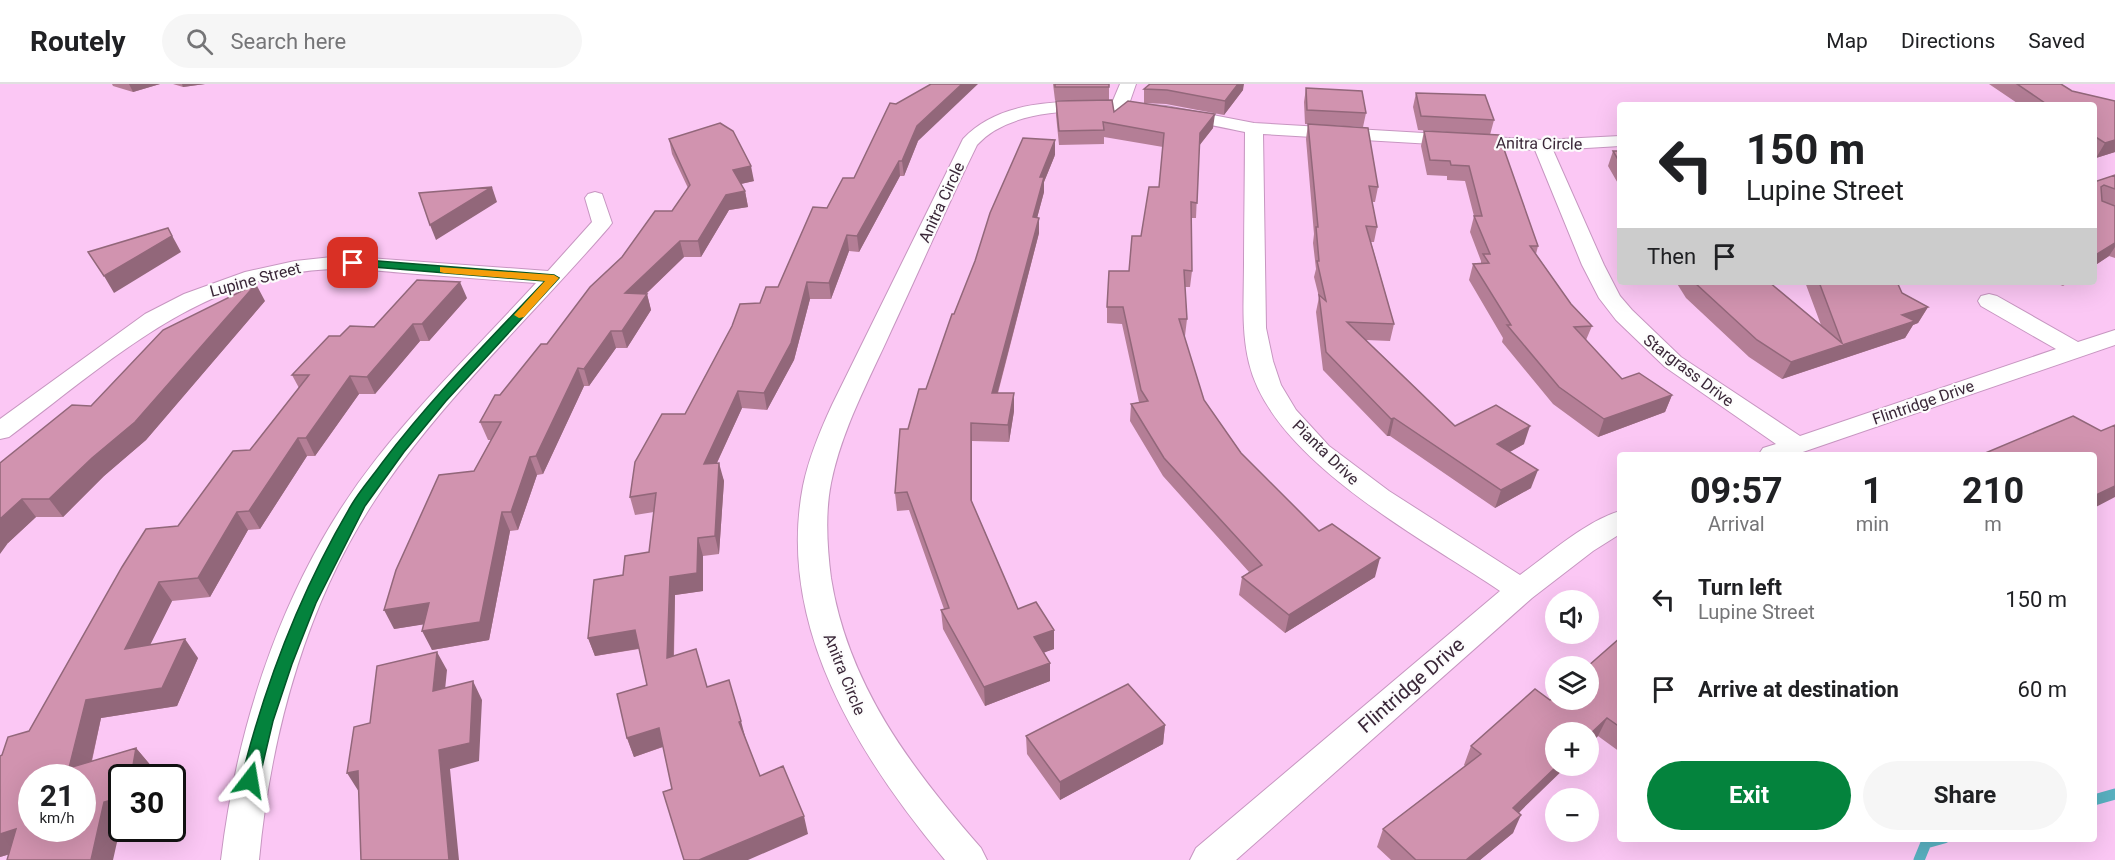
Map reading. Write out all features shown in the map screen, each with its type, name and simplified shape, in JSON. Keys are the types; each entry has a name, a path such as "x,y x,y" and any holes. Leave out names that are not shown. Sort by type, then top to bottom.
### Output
{"street":[{"path":"1119,107 1128,84"},
{"name":"Anitra Circle","path":"968,860 896,770 871,734 846,686 826,633 818,592 813,543 814,503 822,465 842,411 969,143 979,132 993,123 1030,111 1072,106 1166,111 1254,128 1542,145 1617,141"},
{"name":"Pianta Drive","path":"1254,128 1255,328 1259,360 1272,392 1294,425 1325,457 1358,485 1521,590"},
{"name":"Stargrass Drive","path":"1542,145 1593,265 1610,298 1624,315 1673,362 1796,446"},
{"path":"240,860 250,780 265,721 283,664 337,544 359,504 441,399 602,224 595,198"},
{"name":"Lupine Street","path":"0,431 153,319 178,304 209,290 245,278 318,264 353,263 554,278"},
{"path":"1989,301 2075,350"},
{"name":"Flintridge Drive","path":"1778,452 2115,337"},
{"name":"Flintridge Drive","path":"1209,860 1521,590 1583,544 1617,523"}],"building":[{"path":"931,84 962,84 917,126 902,161 899,161 857,236 847,235 829,283 807,282 791,343 764,393 738,391 704,464 719,463 715,536 698,538 697,573 670,577 667,658 696,649 707,687 729,680 741,721 739,722 760,776 783,766 804,816 699,860 684,860 663,792 672,789 659,728 627,738 617,694 647,685 635,630 588,638 594,580 623,575 625,556 649,552 656,493 630,497 635,462 662,414 685,414 732,326 740,304 760,303 766,287 778,287 813,207 827,208 843,178 854,178 890,103 896,104"},
{"path":"1055,84 1109,84 1109,87 1055,87"},
{"path":"1150,84 1238,84 1225,101 1167,90 1144,89"},
{"path":"2017,84 2061,84 2072,91 2115,101 2115,140 2105,143 2097,138 2097,102 2044,102"},
{"path":"1306,88 1362,91 1366,113 1307,110"},
{"path":"1416,93 1485,95 1494,120 1421,116"},
{"path":"1112,100 1114,112 1128,101 1215,114 1200,133 1197,203 1191,202 1192,271 1184,270 1187,319 1179,319 1204,400 1241,453 1319,531 1332,524 1380,558 1289,615 1242,577 1262,565 1164,458 1131,404 1148,401 1141,390 1123,307 1107,307 1109,271 1129,271 1132,236 1141,236 1149,187 1159,187 1164,133 1103,122 1104,130 1059,131 1056,101"},
{"path":"720,123 733,131 751,166 733,170 745,191 726,195 698,241 680,241 625,293 647,294 622,331 611,331 584,369 578,368 536,456 530,457 511,512 502,512 480,622 422,631 429,603 384,610 396,570 439,475 474,471 501,422 480,422 495,395 500,395 541,344 547,344 590,287 622,257 655,211 672,211 690,185 669,139"},
{"path":"1308,124 1368,128 1378,187 1369,186 1377,227 1366,226 1394,324 1347,322 1455,426 1496,405 1530,426 1497,444 1538,470 1501,490 1394,418 1391,419 1326,352 1319,295 1326,301 1317,261 1319,261 1316,227 1318,227"},
{"path":"1424,131 1499,135 1538,246 1530,246 1571,304 1592,326 1574,327 1622,379 1639,373 1672,395 1604,419 1559,387 1507,325 1511,325 1473,264 1489,263 1483,254 1490,254 1474,216 1482,216 1469,166 1451,165 1450,161 1430,160"},
{"path":"1023,138 1055,140 1040,177 1044,177 1033,217 1039,218 992,393 1014,393 1008,425 971,423 971,500 1018,609 1036,602 1054,630 1034,637 1050,663 984,687 941,610 949,608 907,492 895,493 900,429 908,429 919,389 926,389 952,314 954,314 975,261 990,213"},
{"path":"2115,175 2115,189 2104,185 2101,187 2102,201 2115,206 2115,243 2097,254 2097,181"},
{"path":"492,187 430,225 419,193"},
{"path":"168,228 172,236 104,276 88,252"},
{"path":"417,280 460,282 422,324 413,324 367,377 350,376 306,438 298,438 249,511 237,512 198,578 159,582 125,649 185,639 162,688 86,700 70,764 18,764 18,842 95,842 91,860 7,860 16,829 0,834 0,756 8,737 29,731 146,529 178,526 233,451 250,450 309,375 292,375 329,336 340,336 350,326 374,327"},
{"path":"256,284 135,422 92,458 49,499 22,499 0,519 0,463 72,405 91,406 163,330"},
{"path":"1697,285 1773,285 1842,343 1820,285 1898,285 1902,293 1928,307 1902,315 1915,321 1791,362 1757,340"},
{"path":"2073,416 2101,431 2115,425 2115,486 2097,495 2097,452 1988,452"},
{"path":"1617,641 1617,725 1607,718 1599,726 1599,722 1545,722 1546,776 1513,808 1521,815 1466,860 1416,860 1383,829 1481,754 1471,746 1535,689 1545,696 1545,710 1599,710 1599,656"},
{"path":"437,652 433,691 473,681 470,743 439,750 449,860 361,860 358,771 347,773 354,727 370,723 377,666"},
{"path":"1128,684 1165,725 1060,782 1026,736"},
{"path":"136,748 133,764 108,764 108,801 104,802 96,838 96,764 82,764"}],"waterway":[{"path":"2097,799 2115,794"},
{"path":"1919,860 1926,843 1930,842"}],"slow traffic":[{"path":"444,270 554,278 519,315"}],"route":[{"path":"250,780 283,664 331,554 359,504 441,399 554,278 353,263"}]}
